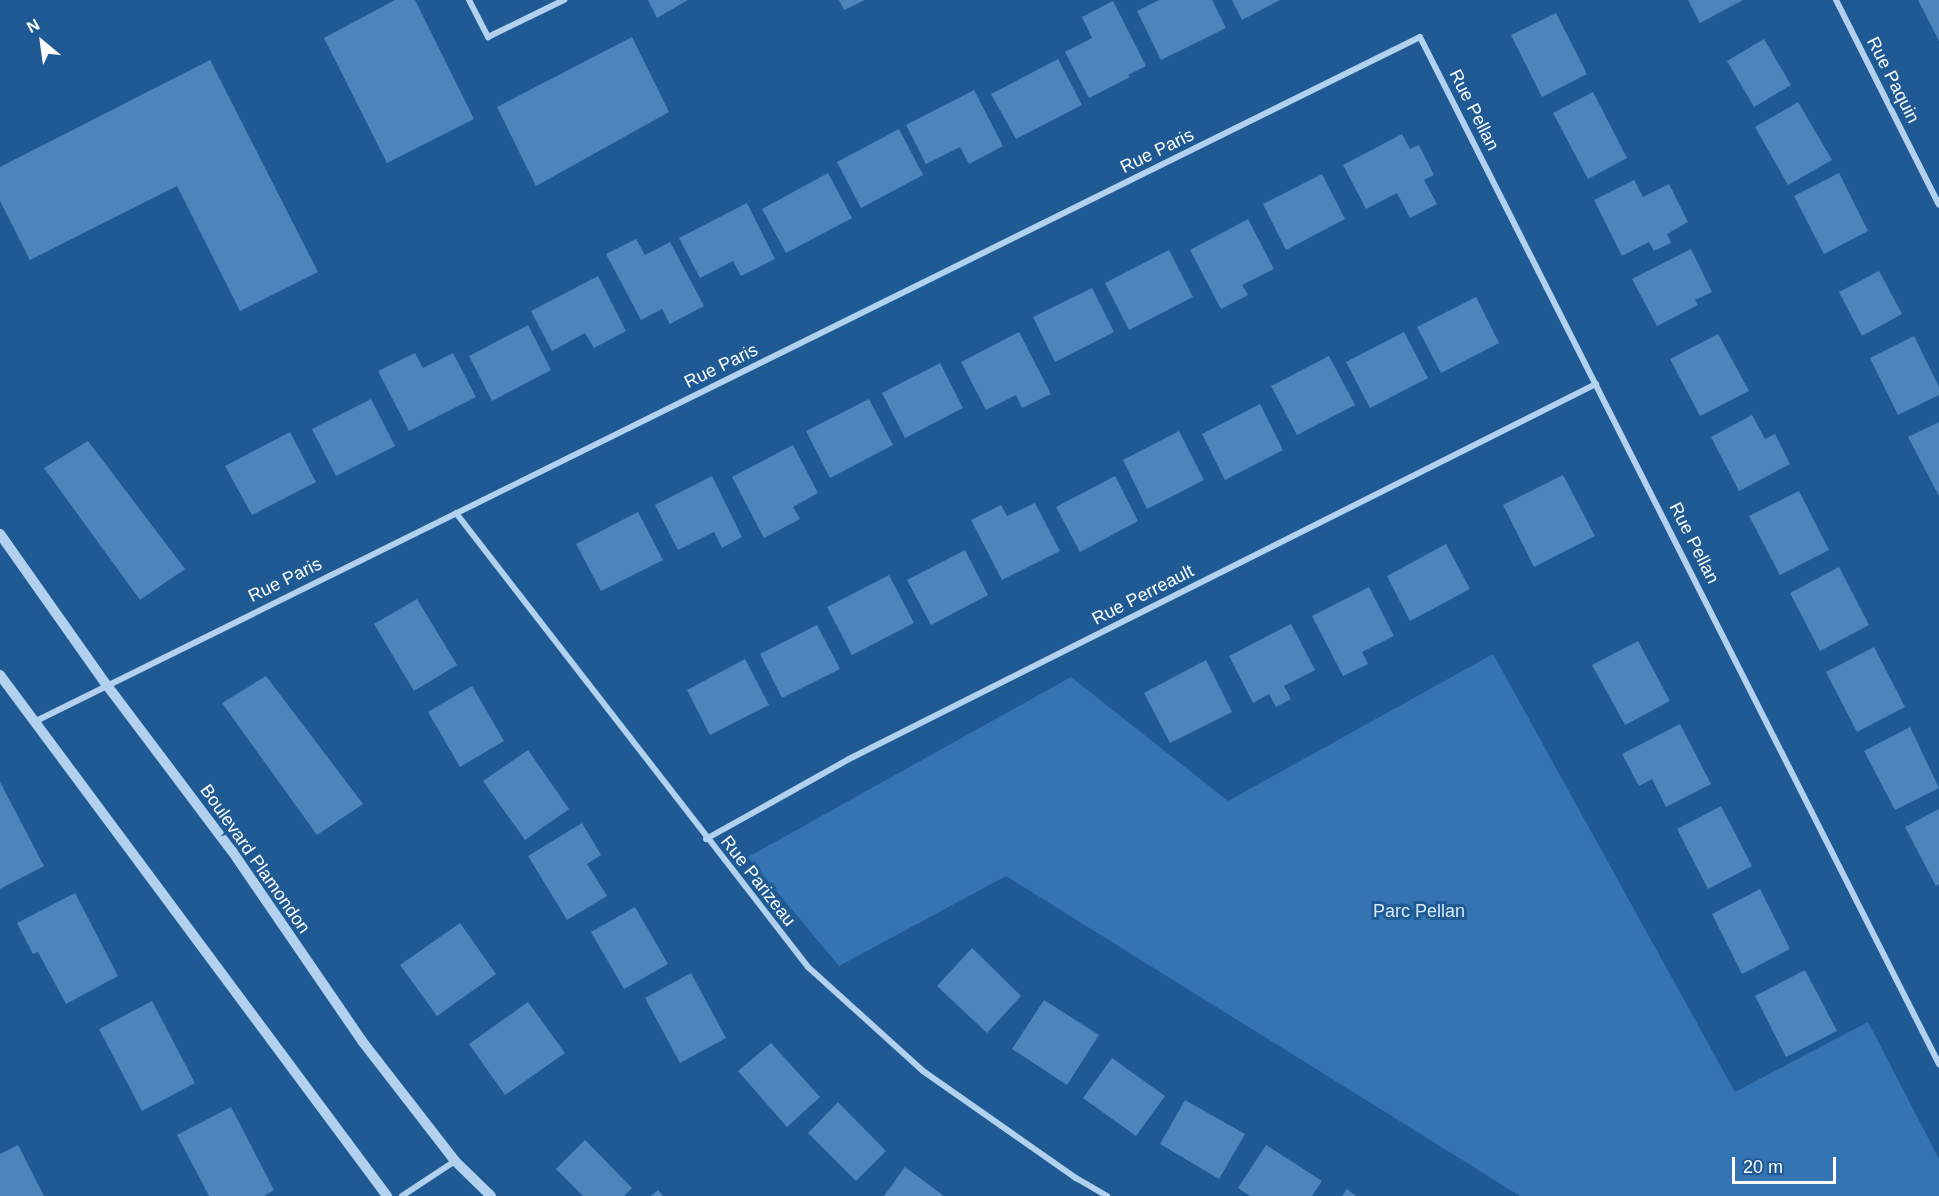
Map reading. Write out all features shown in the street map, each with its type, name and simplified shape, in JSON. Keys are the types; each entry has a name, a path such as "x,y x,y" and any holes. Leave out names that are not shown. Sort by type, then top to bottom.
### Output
{"street":[{"path":"469,0 488,37 564,0"},
{"name":"Rue Paquin","path":"1836,0 1939,206"},
{"name":"Rue Pellan","path":"1420,37 1939,1064"},
{"name":"Rue Paris","path":"34,722 106,684 1420,37"},
{"name":"Rue Perreault","path":"706,839 849,759 1596,384"},
{"name":"Rue Parizeau","path":"456,513 706,839 808,967 923,1071 1076,1178 1107,1196"},
{"name":"Boulevard Plamondon","path":"0,534 106,684 232,850 362,1041 455,1161 491,1196"},
{"path":"0,675 387,1196"},
{"path":"402,1196 455,1161"}],"green space":[{"name":"Parc Pellan","path":"1493,654 1735,1092 1868,1022 1939,1159 1939,1196 1520,1196 1006,876 839,966 748,857 1071,677 1228,801"}],"building":[{"path":"395,0 415,0 474,119 387,163 324,38"},
{"path":"648,0 688,0 657,18"},
{"path":"839,0 865,0 844,10"},
{"path":"1159,0 1212,0 1226,28 1161,60 1137,11"},
{"path":"1232,0 1280,0 1242,20"},
{"path":"1688,0 1743,0 1700,23"},
{"path":"1918,0 1939,0 1939,41"},
{"path":"1113,1 1146,66 1089,98 1065,52 1092,38 1082,17"},
{"path":"1556,13 1587,74 1542,97 1511,35"},
{"path":"632,37 669,112 536,186 497,107"},
{"path":"1764,39 1791,85 1754,107 1727,61"},
{"path":"1058,59 1082,105 1016,139 991,94"},
{"path":"210,60 318,272 240,311 177,186 30,260 0,201 0,167"},
{"path":"974,90 1003,146 969,164 960,147 926,164 906,125"},
{"path":"1593,92 1627,158 1588,179 1553,113"},
{"path":"1798,102 1832,160 1788,185 1755,127"},
{"path":"899,129 923,175 861,208 837,162"},
{"path":"1402,134 1410,149 1419,145 1434,175 1424,180 1437,204 1410,218 1397,193 1366,209 1343,165"},
{"path":"828,173 852,218 786,253 762,209"},
{"path":"1839,173 1868,231 1824,254 1794,196"},
{"path":"1322,174 1345,219 1286,250 1263,204"},
{"path":"1634,180 1643,197 1669,184 1688,222 1667,234 1671,243 1654,251 1649,242 1622,256 1594,200"},
{"path":"747,203 775,259 741,276 733,261 700,278 679,238"},
{"path":"1248,219 1274,269 1242,285 1248,295 1221,309 1190,250"},
{"path":"636,239 645,255 670,242 704,306 670,324 662,309 641,320 606,254"},
{"path":"1691,249 1712,292 1695,300 1698,305 1657,326 1632,279"},
{"path":"1169,250 1193,297 1129,330 1105,283"},
{"path":"1879,271 1902,314 1862,336 1839,292"},
{"path":"598,276 626,331 594,348 585,333 552,351 531,311"},
{"path":"1092,288 1114,332 1055,362 1033,317"},
{"path":"1476,297 1499,343 1441,373 1417,327"},
{"path":"528,325 551,370 492,401 469,356"},
{"path":"1019,332 1051,394 1022,408 1016,395 986,410 961,362"},
{"path":"1404,332 1428,378 1370,408 1346,362"},
{"path":"1718,334 1749,391 1700,416 1670,359"},
{"path":"1914,336 1939,387 1939,395 1898,415 1870,358"},
{"path":"415,353 423,368 453,353 476,397 409,431 378,371"},
{"path":"1329,356 1355,405 1297,435 1271,386"},
{"path":"940,363 963,408 905,438 882,393"},
{"path":"371,399 395,446 336,476 312,429"},
{"path":"869,399 893,445 830,478 806,431"},
{"path":"1260,404 1283,450 1225,480 1202,434"},
{"path":"1752,415 1765,439 1775,434 1790,464 1739,491 1711,437"},
{"path":"1939,422 1939,496 1908,437"},
{"path":"1179,431 1204,480 1147,509 1123,460"},
{"path":"290,432 316,482 252,515 225,466"},
{"path":"88,441 185,569 140,600 44,468"},
{"path":"793,445 818,493 793,507 800,519 764,538 732,477"},
{"path":"1563,475 1595,536 1534,567 1503,505"},
{"path":"712,476 742,537 722,548 714,532 678,550 655,505"},
{"path":"1115,476 1138,521 1080,552 1056,507"},
{"path":"1799,491 1829,550 1780,575 1749,516"},
{"path":"1035,503 1060,551 1002,580 971,520 1001,505 1007,516"},
{"path":"638,512 663,560 601,591 576,544"},
{"path":"1446,544 1470,589 1410,621 1387,576"},
{"path":"965,550 988,595 931,625 907,580"},
{"path":"1839,567 1869,625 1820,651 1790,593"},
{"path":"889,575 914,623 852,655 827,607"},
{"path":"1369,587 1394,636 1362,652 1368,664 1343,676 1312,616"},
{"path":"417,599 457,665 414,691 374,624"},
{"path":"1291,624 1315,670 1284,686 1291,699 1276,707 1269,694 1253,703 1229,656"},
{"path":"817,625 840,669 782,698 760,654"},
{"path":"1638,641 1670,701 1625,725 1592,665"},
{"path":"1874,647 1905,707 1857,732 1826,672"},
{"path":"745,659 769,705 710,735 687,690"},
{"path":"1206,660 1232,712 1170,743 1144,693"},
{"path":"266,676 363,804 317,835 222,703"},
{"path":"472,686 504,741 460,767 428,712"},
{"path":"1680,724 1711,784 1666,807 1652,779 1639,786 1622,754"},
{"path":"1910,727 1939,788 1895,810 1864,751"},
{"path":"528,750 569,809 525,840 483,781"},
{"path":"0,782 44,866 0,889"},
{"path":"1721,806 1752,866 1708,889 1677,829"},
{"path":"1939,809 1939,884 1936,886 1905,827"},
{"path":"582,823 601,855 587,864 607,896 567,920 528,856"},
{"path":"1760,889 1790,949 1742,974 1712,914"},
{"path":"75,893 118,976 66,1004 38,952 33,954 17,923"},
{"path":"635,907 668,964 624,989 591,932"},
{"path":"460,923 496,974 437,1016 400,965"},
{"path":"972,948 1021,996 987,1033 937,986"},
{"path":"1805,970 1837,1031 1786,1057 1755,996"},
{"path":"691,973 726,1038 680,1063 645,998"},
{"path":"1044,1000 1099,1035 1067,1085 1012,1049"},
{"path":"152,1001 195,1083 142,1111 99,1029"},
{"path":"528,1002 565,1053 505,1095 469,1044"},
{"path":"771,1043 820,1097 787,1127 738,1071"},
{"path":"1112,1058 1165,1096 1136,1136 1083,1098"},
{"path":"1185,1100 1245,1134 1219,1179 1160,1144"},
{"path":"838,1102 886,1151 856,1181 808,1133"},
{"path":"231,1107 274,1190 264,1196 209,1196 177,1135"},
{"path":"585,1140 632,1188 624,1196 583,1196 556,1169"},
{"path":"18,1145 44,1196 0,1196 0,1154"},
{"path":"1266,1145 1322,1181 1312,1196 1250,1196 1238,1188"},
{"path":"905,1167 944,1196 884,1196"},
{"path":"1347,1189 1356,1196 1342,1196"},
{"path":"658,1190 663,1196 651,1196"}]}
